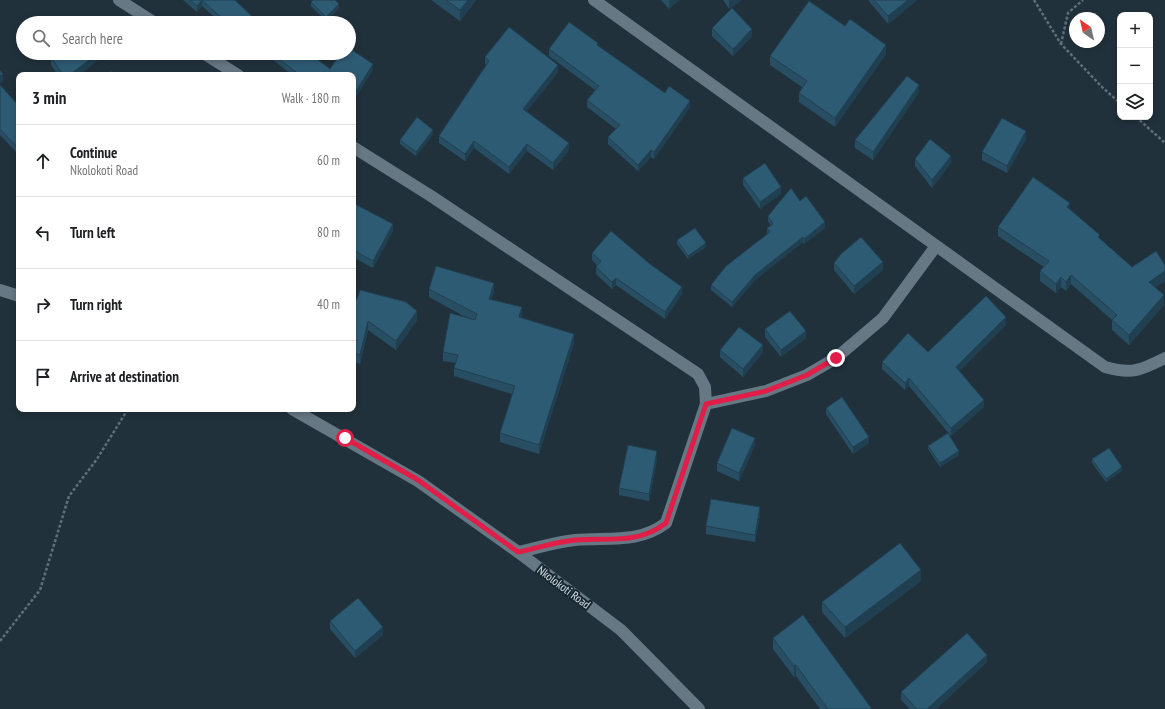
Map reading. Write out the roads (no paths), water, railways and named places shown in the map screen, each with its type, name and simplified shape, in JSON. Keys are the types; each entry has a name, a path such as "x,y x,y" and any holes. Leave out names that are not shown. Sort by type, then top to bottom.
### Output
{"street":[{"path":"119,0 144,16"},
{"path":"594,0 1105,367 1120,371 1140,370 1165,358"},
{"path":"214,60 233,72"},
{"path":"356,149 431,196 698,374 705,387 706,404 666,523 654,532 640,537 574,540 518,552"},
{"path":"706,404 766,391 807,375 836,358 883,318 936,246"},
{"path":"0,290 16,295"},
{"name":"Nkolokoti Road","path":"297,412 418,480 518,552 621,630 699,709"}]}
